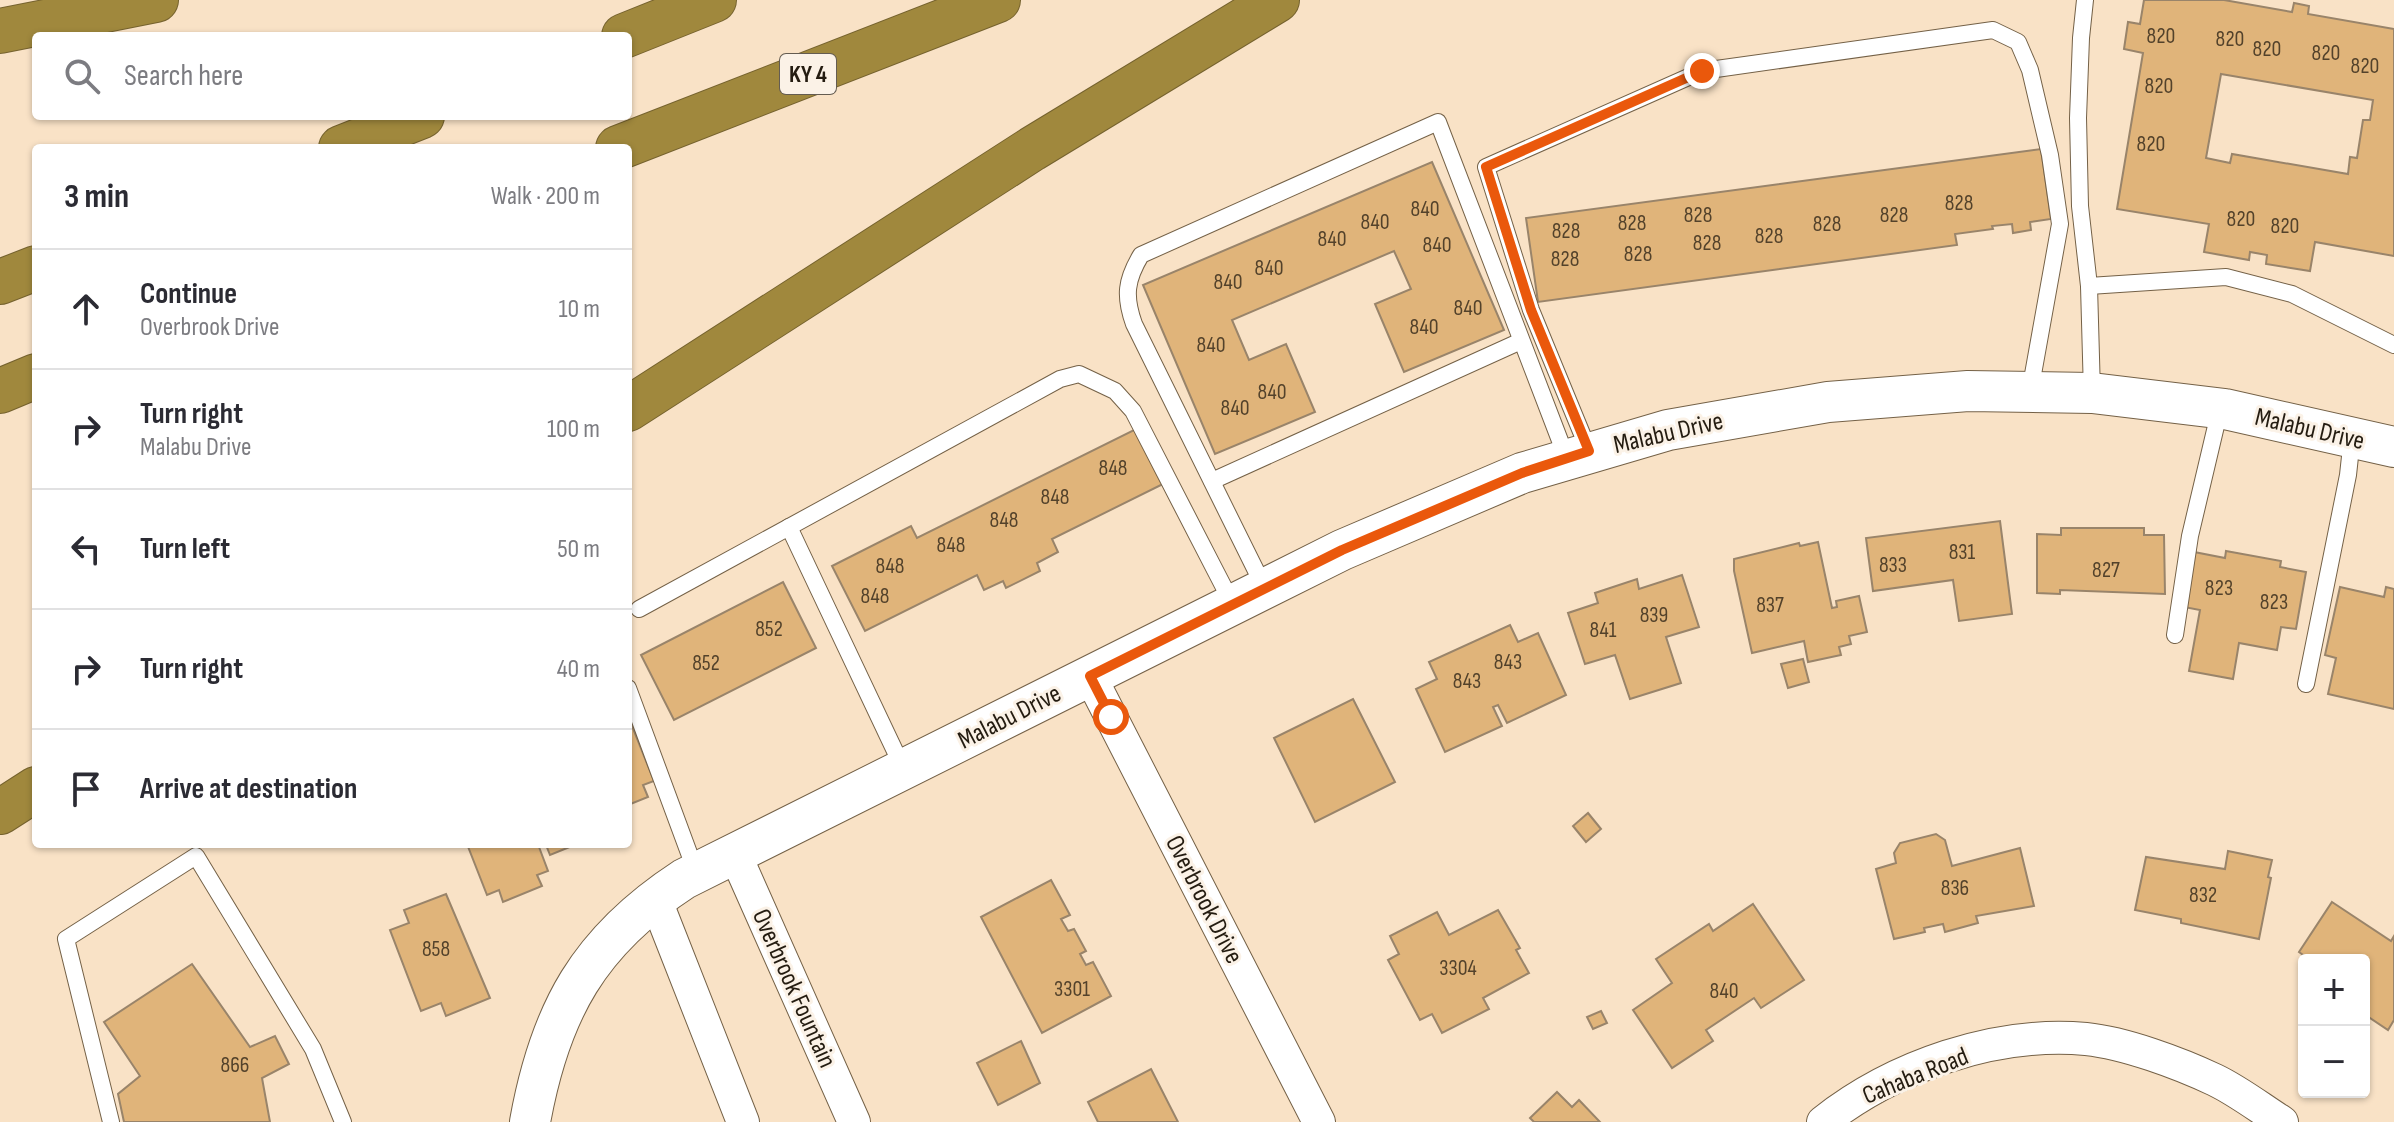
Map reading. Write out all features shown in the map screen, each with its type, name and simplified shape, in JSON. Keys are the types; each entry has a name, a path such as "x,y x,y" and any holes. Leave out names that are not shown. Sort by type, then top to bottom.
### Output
{"highway":[{"path":"0,31 156,0"},
{"path":"632,33 714,0"},
{"name":"KY 4","path":"628,144 998,0"},
{"path":"632,406 1032,149 1277,0"},
{"path":"351,144 412,120"},
{"path":"0,282 32,270"},
{"path":"0,391 32,378"},
{"path":"0,812 32,792"}],"street":[{"name":"Malabu Drive","path":"530,1122 546,1052 584,973 608,941 655,898 697,873 1342,550 1522,473 1668,430 1828,402 1968,391 2092,393 2220,409 2394,445"},
{"name":"Overbrook Drive","path":"1090,676 1319,1122"},
{"name":"Overbrook Fountain","path":"735,854 854,1122"},
{"path":"655,898 743,1122"},
{"name":"Cahaba Road","path":"1823,1122 1871,1088 1943,1058 2020,1040 2087,1039 2152,1055 2216,1081 2282,1122"}],"lane":[{"path":"2085,0 2078,118 2080,206 2089,286 2092,393"},
{"path":"1578,455 1486,167 1702,71 1993,30 2018,42 2030,70 2050,155 2060,224 2029,392"},
{"path":"1249,597 1212,481 1127,304 1131,274 1141,255 1438,122 1521,341 1578,455"},
{"path":"2089,286 2226,277 2292,294 2394,345"},
{"path":"1212,481 1521,341"},
{"path":"639,609 1060,379 1079,374 1115,391 1133,411 1249,597"},
{"path":"2175,635 2190,536 2220,409"},
{"path":"2306,684 2348,475 2352,437"},
{"path":"789,527 904,769"},
{"path":"632,699 697,873"},
{"path":"111,1122 66,939 196,856 313,1049 343,1122"}],"building":[{"path":"2144,0 2224,0 2292,12 2294,3 2309,6 2308,14 2394,29 2394,256 2315,242 2310,271 2266,264 2267,255 2250,252 2249,260 2204,252 2209,224 2117,209 2143,53 2124,49 2128,22 2140,24","holes":["2221,74 2373,100 2370,120 2363,120 2357,158 2350,157 2348,174 2232,154 2230,163 2206,158"]},
{"path":"2041,149 2051,219 2030,222 2031,230 2013,233 2012,224 1992,226 1993,229 1955,234 1957,245 1538,302 1526,218"},
{"path":"1432,162 1504,330 1404,372 1375,304 1411,289 1394,251 1232,320 1249,360 1286,344 1315,412 1215,454 1143,285"},
{"path":"1138,428 1165,483 1052,539 1058,552 1037,563 1040,571 1006,588 1003,581 984,590 977,575 865,631 832,566 911,526 917,538"},
{"path":"2000,521 2012,614 1959,621 1953,580 1873,591 1866,538"},
{"path":"2061,528 2144,528 2144,535 2164,535 2165,594 2060,590 2060,594 2037,593 2037,534 2061,535"},
{"path":"1818,542 1832,608 1837,607 1836,601 1859,596 1867,632 1849,636 1851,644 1839,647 1841,655 1808,662 1804,641 1752,653 1734,559 1799,543 1800,546"},
{"path":"2226,551 2281,561 2280,567 2306,572 2296,629 2281,627 2277,650 2239,643 2233,679 2189,671 2200,610 2184,607 2194,552 2225,558"},
{"path":"1682,575 1699,627 1666,637 1681,683 1630,699 1615,655 1585,664 1568,613 1598,603 1595,593 1637,579 1639,589"},
{"path":"783,582 816,648 674,720 641,655"},
{"path":"2340,587 2384,597 2386,587 2394,589 2394,709 2328,694 2336,658 2325,655"},
{"path":"1510,625 1518,642 1538,633 1566,695 1507,723 1498,705 1493,707 1502,726 1445,752 1416,689 1437,679 1429,662"},
{"path":"1803,659 1809,682 1788,688 1781,664"},
{"path":"1353,699 1395,782 1315,822 1274,738"},
{"path":"632,726 654,781 643,785 648,797 632,803"},
{"path":"1588,813 1601,829 1586,842 1573,826"},
{"path":"1936,834 1945,840 1952,866 2020,848 2034,906 1976,916 1978,923 1945,932 1943,924 1894,939 1876,869 1896,863 1894,853 1900,843"},
{"path":"469,848 539,848 548,871 537,875 542,886 503,902 499,890 487,895"},
{"path":"547,848 567,848 550,855"},
{"path":"2228,851 2272,860 2259,939 2135,910 2146,857 2225,869"},
{"path":"1051,880 1070,915 1061,919 1068,931 1074,929 1086,951 1080,954 1086,965 1093,962 1111,996 1042,1033 981,917"},
{"path":"446,894 490,998 446,1016 441,1003 421,1011 390,930 409,923 404,910"},
{"path":"2332,902 2391,941 2394,936 2394,1020 2388,1030 2370,1018 2370,954 2299,952"},
{"path":"1753,904 1804,980 1761,1008 1754,998 1706,1030 1713,1041 1672,1068 1633,1010 1672,983 1656,959 1709,924 1713,931"},
{"path":"1498,910 1520,948 1516,950 1529,973 1483,998 1489,1009 1442,1033 1432,1014 1420,1020 1388,960 1399,954 1390,936 1437,912 1449,935"},
{"path":"192,964 250,1047 275,1036 289,1064 262,1078 270,1122 124,1122 118,1094 140,1076 104,1022"},
{"path":"1601,1011 1607,1023 1593,1029 1587,1017"},
{"path":"1021,1041 1040,1083 998,1105 977,1063"},
{"path":"1151,1069 1178,1122 1098,1122 1088,1102"},
{"path":"1557,1092 1572,1107 1579,1100 1600,1122 1534,1122 1530,1118"}],"route":[{"path":"1111,717 1090,676 1342,550 1522,473 1589,451 1531,310 1486,167 1702,71"}]}
